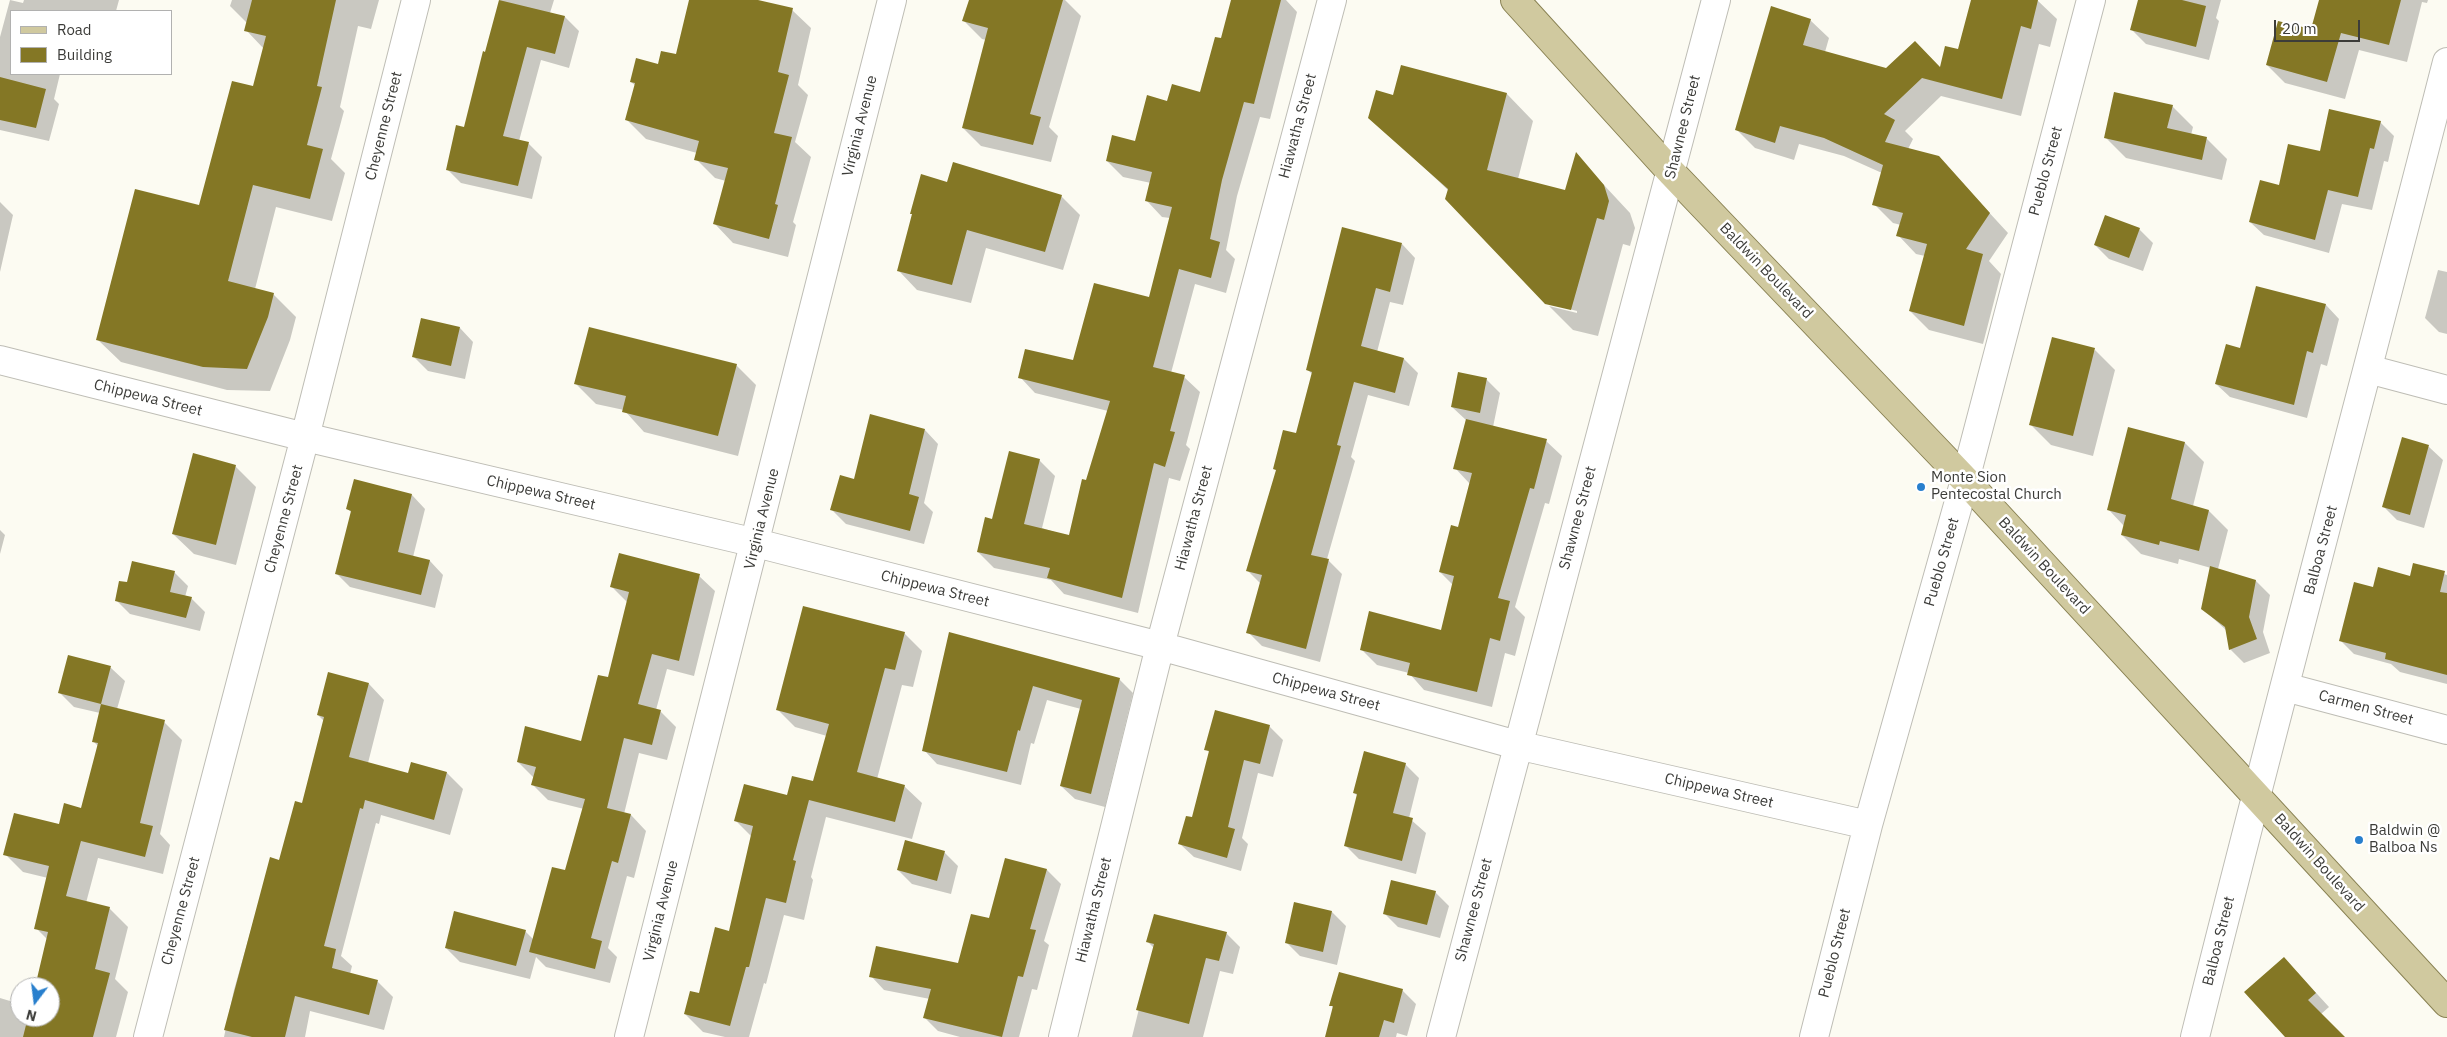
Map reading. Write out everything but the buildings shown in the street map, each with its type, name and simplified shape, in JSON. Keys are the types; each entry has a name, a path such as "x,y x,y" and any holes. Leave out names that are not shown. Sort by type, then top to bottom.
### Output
{"main road":[{"name":"Baldwin Boulevard","path":"1515,0 1672,173 1965,480 2447,1003"}],"street":[{"name":"Cheyenne Street","path":"148,1037 305,438 416,0"},
{"name":"Virginia Avenue","path":"629,1037 756,543 892,0"},
{"name":"Hiawatha Street","path":"1063,1037 1160,646 1332,0"},
{"name":"Shawnee Street","path":"1441,1037 1517,745 1672,173 1716,0"},
{"name":"Pueblo Street","path":"1814,1037 1868,826 1965,480 2091,0"},
{"name":"Balboa Street","path":"2195,1037 2255,793 2285,686 2447,62"},
{"name":"Chippewa Street","path":"0,360 305,438 756,543 1160,646 1517,745 1868,826"},
{"path":"2368,369 2447,390"},
{"name":"Carmen Street","path":"2285,686 2447,730"}],"place":[{"name":"Monte Sion Pentecostal Church","path":"1921,487"},
{"name":"Baldwin @ Balboa Ns","path":"2359,840"}]}
